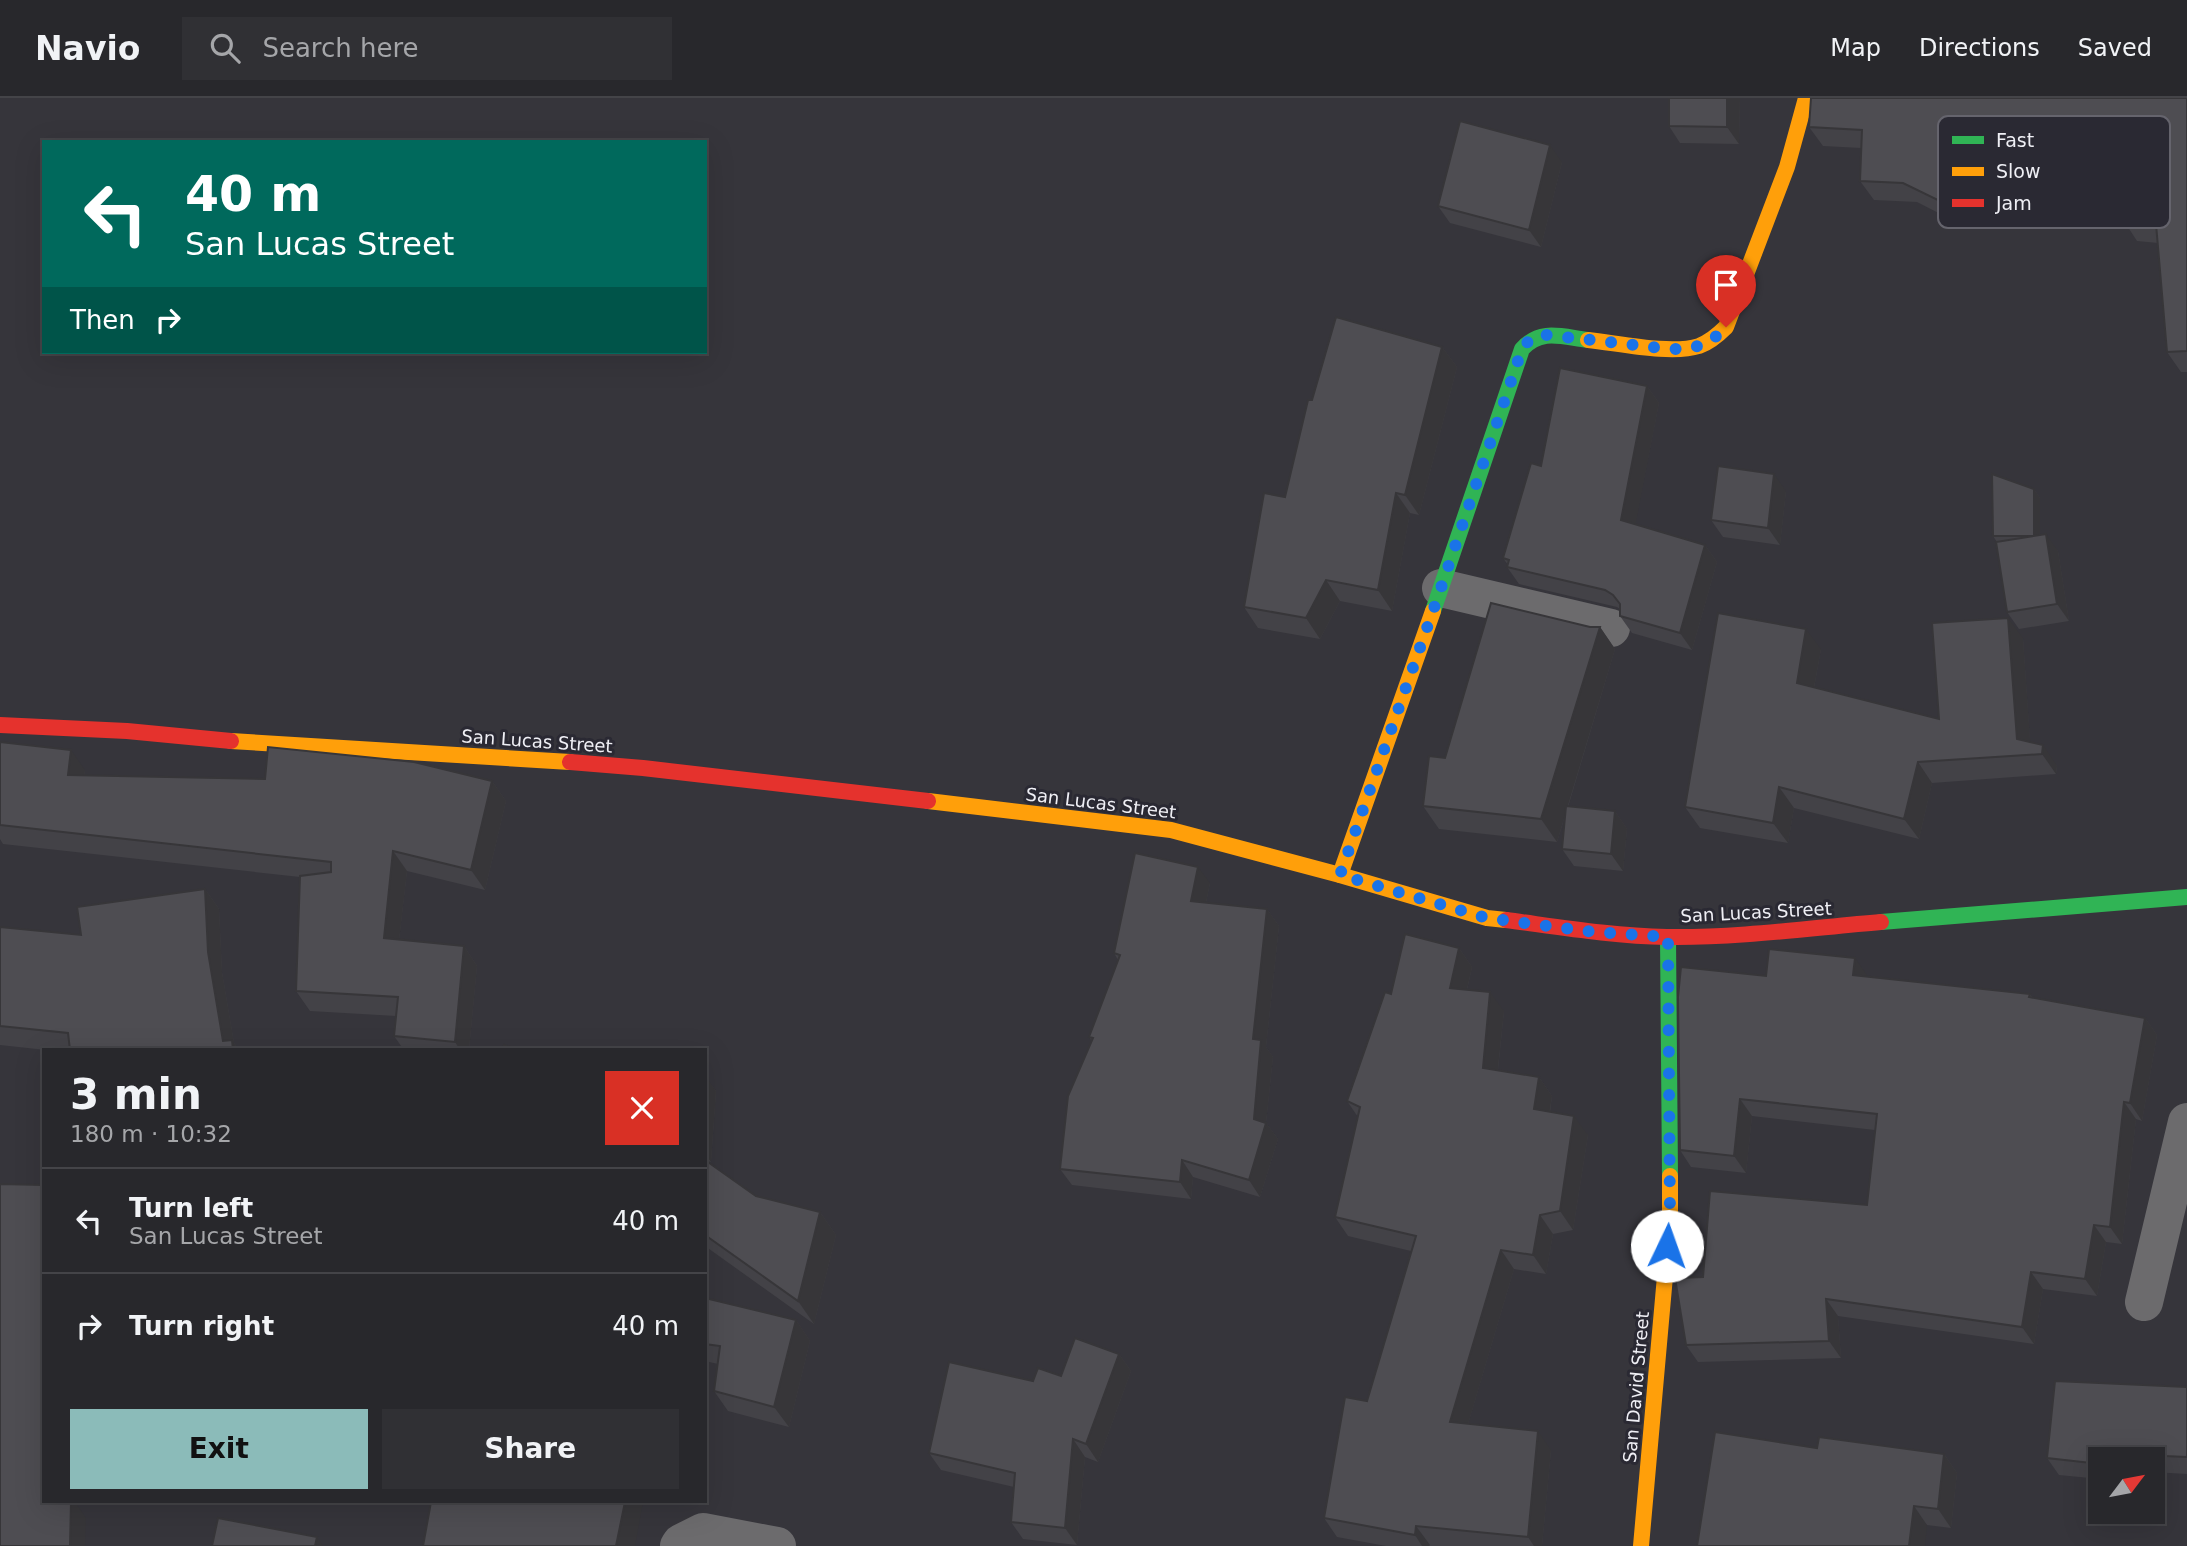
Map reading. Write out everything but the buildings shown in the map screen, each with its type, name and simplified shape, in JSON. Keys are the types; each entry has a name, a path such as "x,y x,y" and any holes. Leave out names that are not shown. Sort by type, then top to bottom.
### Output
{"street":[{"path":"1340,875 1522,349 1531,338 1547,335 1670,349 1704,345 1717,337 1726,327 1787,167 1807,98"},
{"path":"1441,588 1611,628"},
{"name":"San Lucas Street","path":"1,731 127,730 249,743 489,756 643,768 1171,830 1487,918 1594,932 1668,937 1794,930 2187,897"},
{"name":"San David Street","path":"1641,1546 1670,1220 1668,937"},
{"path":"2144,1301 2187,1122"},
{"path":"679,1546 681,1542 704,1532 777,1546"}],"traffic: fast":[{"path":"1433,611 1522,349 1529,342 1544,336 1588,340"},
{"path":"1881,922 2187,897"},
{"path":"1668,937 1670,1176"}],"traffic: slow":[{"path":"1588,340 1659,349 1687,348 1707,342 1726,327 1787,167 1806,98"},
{"path":"1340,875 1433,611"},
{"path":"231,741 570,762"},
{"path":"928,801 1171,830 1487,918 1506,920"},
{"path":"1641,1546 1670,1220 1670,1176"}],"traffic: jam":[{"path":"0,725 127,731 231,741"},
{"path":"570,762 928,801"},
{"path":"1506,920 1606,933 1667,937 1747,934 1881,922"}],"route":[{"path":"1667,1246 1670,1220 1668,937 1594,932 1487,918 1340,875 1522,349 1531,338 1539,335 1685,349 1704,345 1726,327"}]}
